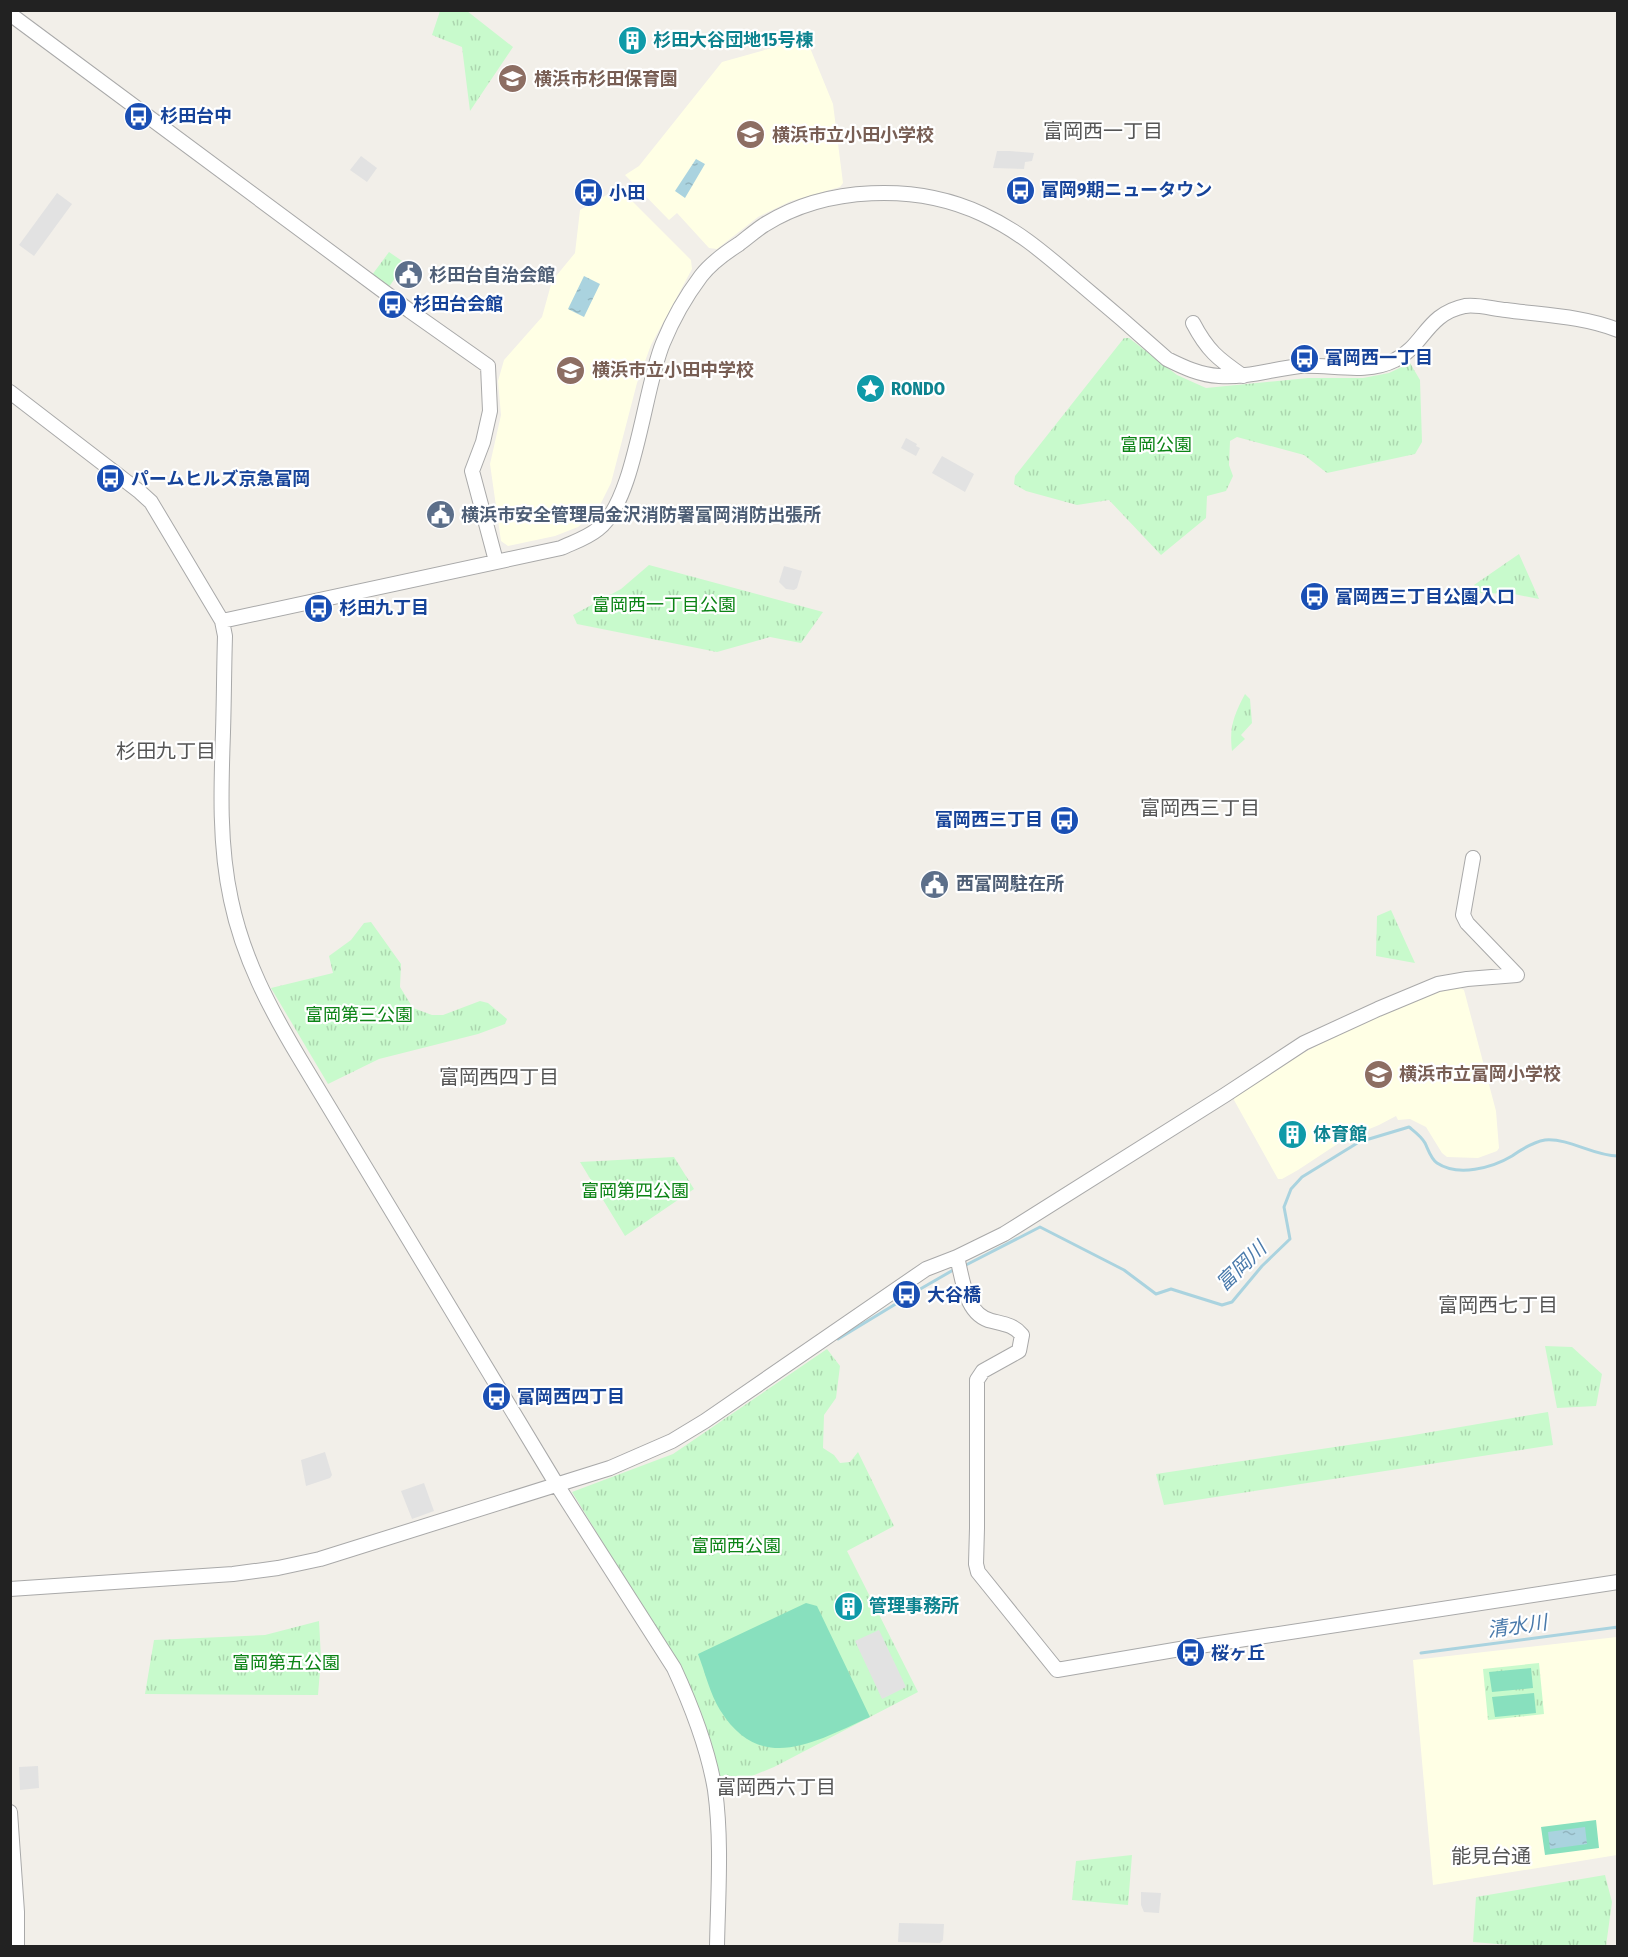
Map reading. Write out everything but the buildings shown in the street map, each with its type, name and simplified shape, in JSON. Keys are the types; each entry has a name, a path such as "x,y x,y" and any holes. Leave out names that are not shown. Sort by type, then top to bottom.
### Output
{"street":[{"path":"10,14 410,311 488,366 490,411 483,442 472,471 496,561"},
{"path":"222,621 561,548 600,528 617,506 642,424 652,374 663,342 700,277 730,250 765,225 803,207 852,195 914,193 981,213 1025,237 1167,359 1186,368 1217,376 1243,376 1299,366 1377,366 1396,360 1409,350 1440,315 1467,305 1555,316 1617,330"},
{"path":"1193,323 1204,344 1221,361 1243,376"},
{"path":"10,392 151,502 222,621 225,636 222,842 231,900 247,954 276,1020 558,1485 674,1668 709,1760 716,1798 717,1947"},
{"path":"10,1589 233,1574 320,1559 610,1468 672,1441 705,1421 926,1269 1004,1234 1226,1095 1304,1043 1438,984 1517,975 1473,929 1463,915 1473,858"},
{"path":"957,1257 970,1306 976,1314 984,1319 1016,1328 1022,1335 1019,1351 983,1371 976,1380 977,1528 975,1564 978,1572 1057,1670 1617,1582"},
{"path":"10,1812 17,1912 17,1947"}],"shaded area":[{"name":"横浜市立小田小学校","path":"800,40 808,43 833,104 843,183 840,187 791,201 758,217 717,249 709,248 677,213 669,220 625,175 639,166 722,62"},
{"path":"997,151 1034,153 1032,161 1025,162 1024,169 993,168"},
{"path":"361,156 377,168 367,182 350,170"},
{"name":"横浜市立小田中学校","path":"619,188 691,260 692,269 651,345 637,383 611,483 598,509 578,527 555,536 508,546 501,541 490,464 501,415 498,381 504,360 542,317 552,281 575,253 580,210"},
{"path":"57,193 72,204 34,256 19,245"},
{"path":"906,438 920,448 916,456 901,448"},
{"path":"942,456 974,474 965,492 932,473"},
{"path":"784,566 802,571 797,588 794,590 786,589 779,582"},
{"name":"横浜市立富岡小学校","path":"1460,988 1464,990 1496,1111 1499,1148 1497,1151 1478,1158 1447,1157 1442,1153 1426,1127 1410,1119 1398,1120 1396,1116 1345,1139 1298,1170 1278,1179 1234,1100 1235,1096 1305,1052 1349,1029 1427,994"},
{"path":"325,1452 332,1475 330,1478 306,1486 301,1460"},
{"path":"424,1483 434,1511 412,1519 401,1491"},
{"path":"879,1630 906,1687 882,1699 855,1641"},
{"path":"1617,1637 1617,1855 1433,1885 1413,1660"},
{"path":"38,1766 39,1788 20,1790 19,1767"},
{"path":"1141,1892 1161,1893 1159,1913 1144,1912 1141,1905"},
{"path":"899,1923 944,1924 943,1940 940,1943 898,1942"}],"green space":[{"path":"440,11 467,11 513,47 470,111 462,47 432,35"},
{"path":"389,252 405,263 389,287 372,275"},
{"name":"富岡公園","path":"1124,338 1129,338 1177,375 1206,388 1308,378 1363,378 1389,373 1410,363 1420,380 1422,442 1415,454 1327,473 1304,455 1237,437 1230,441 1229,465 1233,476 1226,491 1207,496 1206,518 1161,555 1109,500 1077,505 1026,491 1014,484 1015,476"},
{"path":"868,376 879,382 865,400 857,395"},
{"path":"1519,554 1539,599 1514,594 1480,593 1474,585"},
{"name":"富岡西一丁目公園","path":"649,565 823,612 801,643 770,637 717,652 577,624 573,615 621,589"},
{"path":"1245,694 1250,699 1252,723 1241,735 1245,739 1232,751 1233,721"},
{"path":"1391,910 1415,963 1376,956 1377,916"},
{"name":"富岡第三公園","path":"371,922 401,964 400,987 413,1008 432,1015 443,1015 480,1001 488,1003 507,1019 505,1024 478,1034 379,1059 328,1084 271,988 333,973 329,956 351,940 364,923"},
{"name":"富岡第四公園","path":"674,1157 694,1189 625,1236 580,1162"},
{"path":"1545,1346 1572,1347 1602,1374 1596,1406 1557,1408"},
{"name":"富岡西公園","path":"827,1349 840,1366 836,1398 824,1415 823,1448 834,1455 840,1463 850,1462 858,1452 894,1526 847,1551 918,1692 774,1767 718,1790 705,1727 641,1605 572,1492 673,1454"},
{"path":"1548,1412 1553,1445 1164,1505 1156,1474 1408,1436"},
{"path":"806,1603 817,1606 870,1717 810,1743 771,1748 753,1742 736,1730 720,1710 710,1690 698,1654"},
{"name":"富岡第五公園","path":"319,1621 321,1658 318,1695 145,1694 154,1640 265,1635"},
{"path":"1539,1663 1544,1714 1488,1720 1483,1669"},
{"path":"1531,1668 1533,1688 1492,1692 1489,1672"},
{"path":"1534,1693 1536,1713 1495,1717 1492,1697"},
{"path":"1596,1820 1599,1848 1545,1855 1541,1827"},
{"path":"1132,1855 1128,1905 1072,1900 1076,1861"},
{"path":"1605,1875 1612,1902 1606,1946 1521,1946 1473,1942 1476,1897"}],"water":[{"path":"696,159 705,164 685,198 675,191"},
{"path":"584,276 600,284 584,317 568,309"},
{"path":"1585,1827 1587,1844 1550,1849 1548,1832"}],"waterway":[{"name":"富岡川","path":"964,1266 1040,1227 1124,1270 1156,1294 1171,1289 1222,1305 1232,1302 1262,1266 1290,1239 1284,1207 1291,1189 1302,1177 1359,1142 1409,1127 1422,1138 1437,1163 1455,1170 1475,1169 1495,1164 1532,1144 1545,1140 1554,1140 1618,1156"},
{"name":"富岡川","path":"838,1339 955,1269"},
{"name":"清水川","path":"1421,1653 1618,1627"}],"place":[{"name":"杉田大谷団地15号棟","path":"632,40"},
{"name":"横浜市杉田保育園","path":"513,79"},
{"name":"杉田台中","path":"139,116"},
{"name":"横浜市立小田小学校","path":"751,135"},
{"name":"富岡9期ニュータウン","path":"1020,190"},
{"name":"小田","path":"588,193"},
{"name":"杉田台自治会館","path":"408,275"},
{"name":"杉田台会館","path":"392,304"},
{"name":"富岡西一丁目","path":"1304,358"},
{"name":"横浜市立小田中学校","path":"571,370"},
{"name":"RONDO","path":"870,389"},
{"name":"パームヒルズ京急富岡","path":"110,479"},
{"name":"横浜市安全管理局金沢消防署富岡消防出張所","path":"440,515"},
{"name":"富岡西三丁目公園入口","path":"1314,597"},
{"name":"杉田九丁目","path":"318,608"},
{"name":"富岡西三丁目","path":"1064,820"},
{"name":"西富岡駐在所","path":"935,884"},
{"name":"横浜市立富岡小学校","path":"1378,1074"},
{"name":"体育館","path":"1292,1134"},
{"name":"大谷橋","path":"906,1295"},
{"name":"富岡西四丁目","path":"496,1397"},
{"name":"管理事務所","path":"848,1606"},
{"name":"桜ヶ丘","path":"1190,1653"}],"district":[{"name":"富岡西一丁目","path":"1103,131"},
{"name":"杉田九丁目","path":"166,751"},
{"name":"富岡西三丁目","path":"1200,808"},
{"name":"富岡西四丁目","path":"499,1077"},
{"name":"富岡西七丁目","path":"1498,1305"},
{"name":"富岡西六丁目","path":"776,1787"},
{"name":"能見台通","path":"1491,1856"}]}
